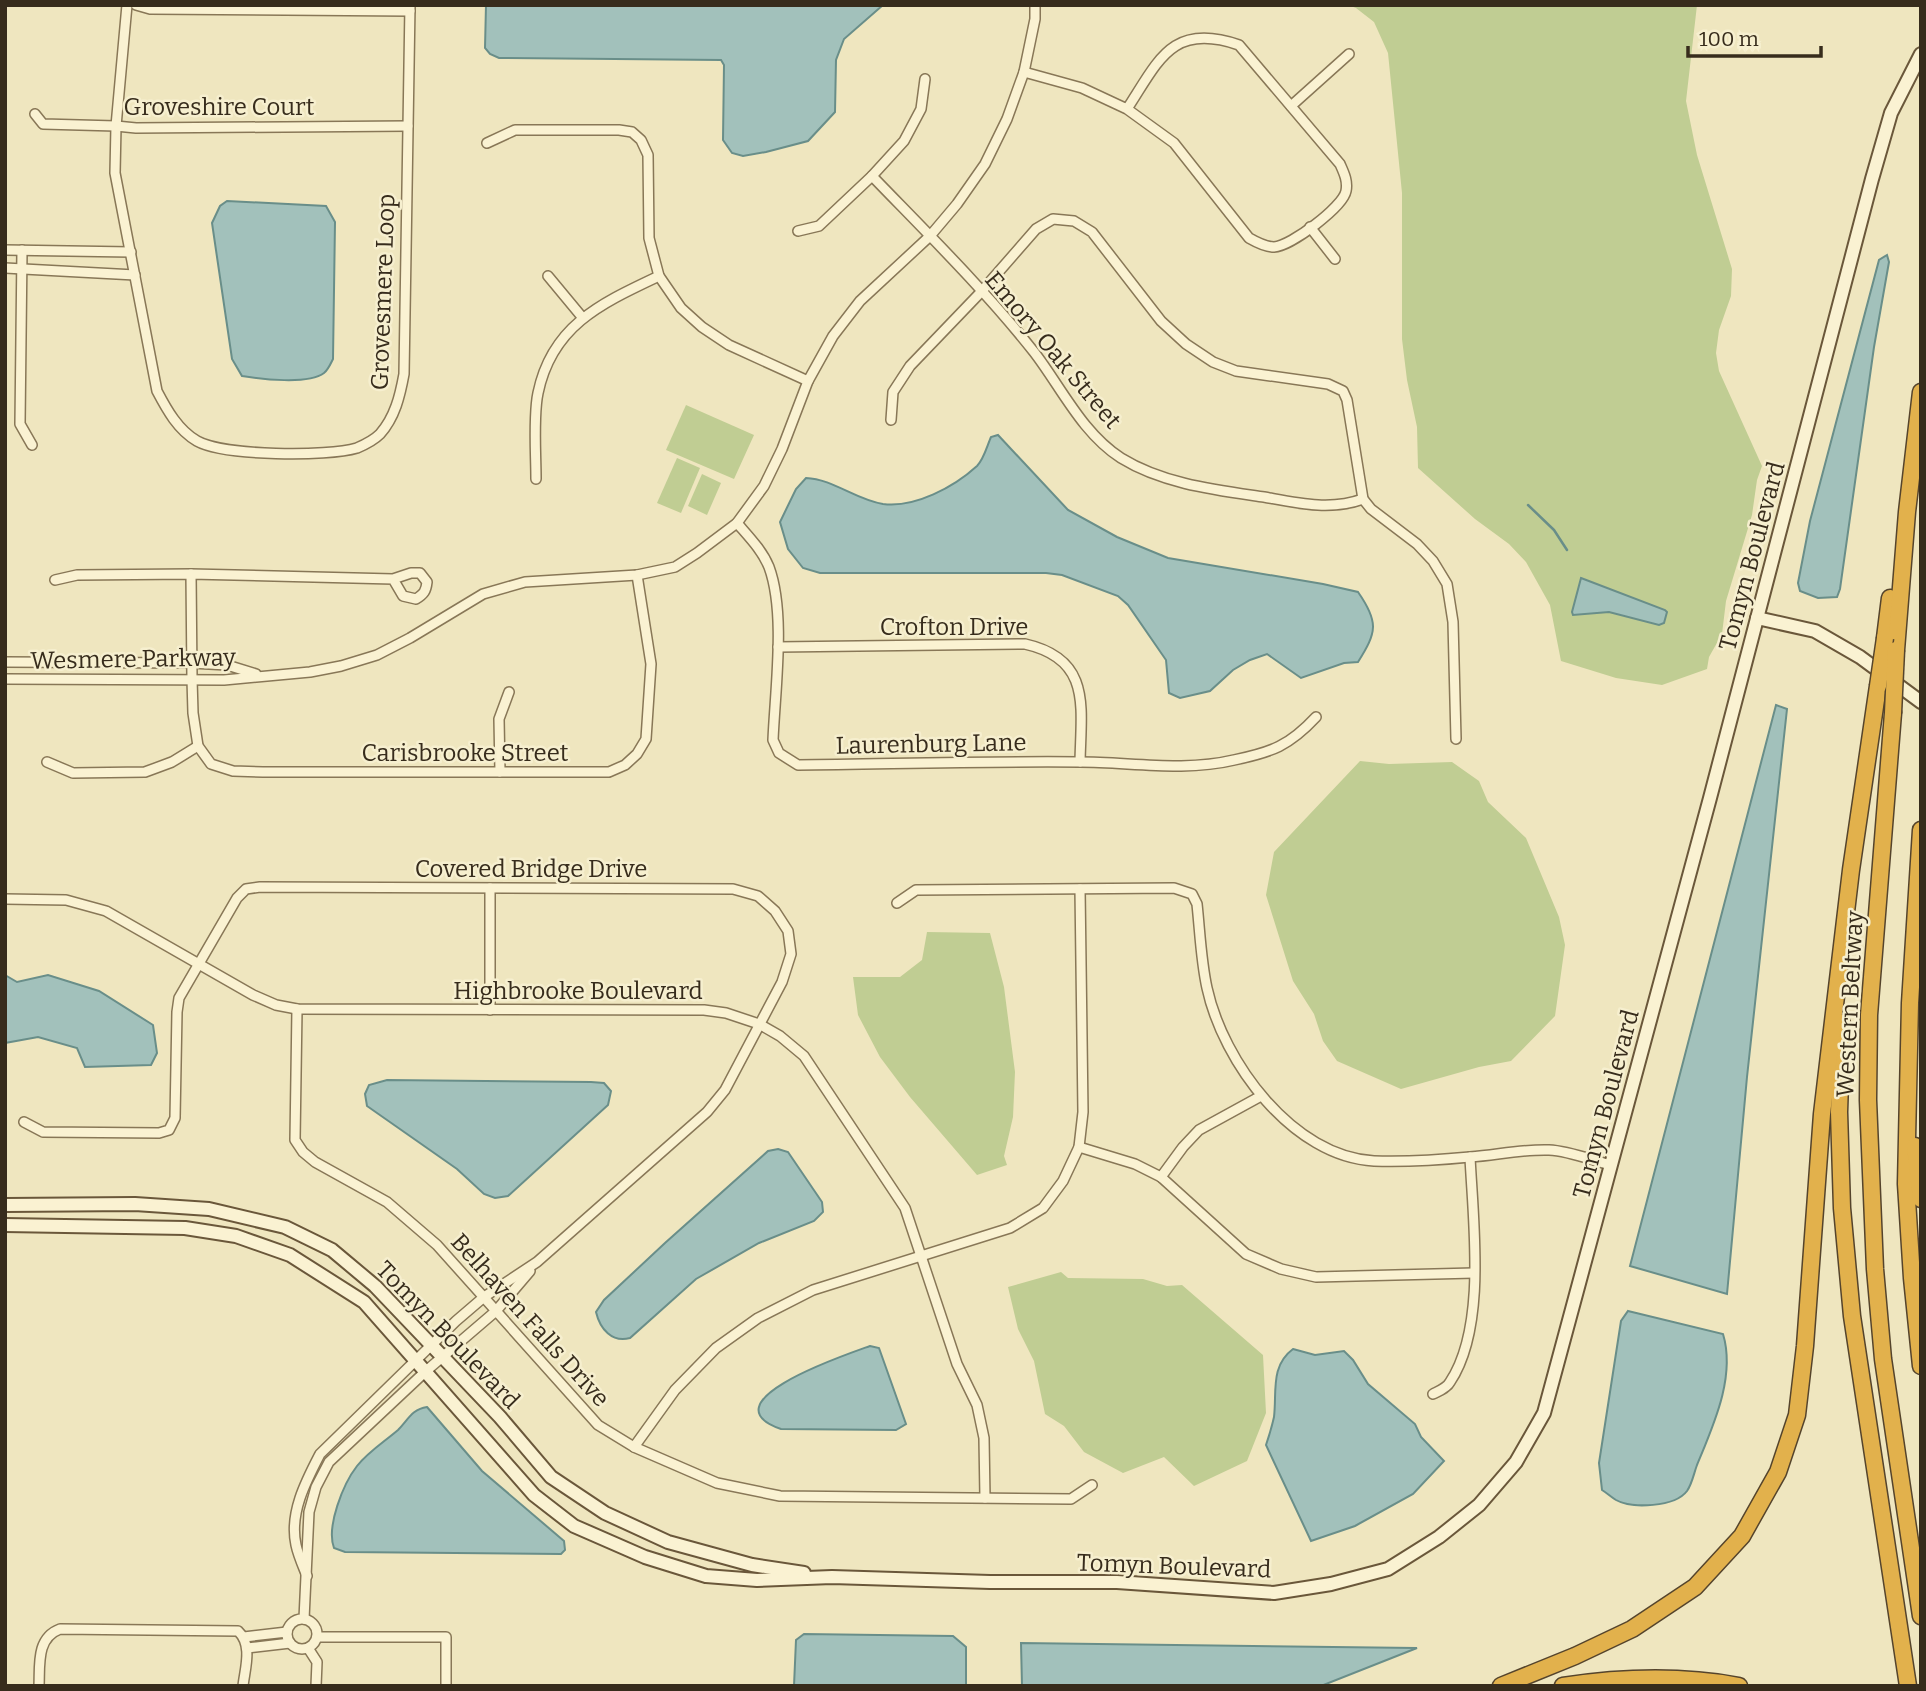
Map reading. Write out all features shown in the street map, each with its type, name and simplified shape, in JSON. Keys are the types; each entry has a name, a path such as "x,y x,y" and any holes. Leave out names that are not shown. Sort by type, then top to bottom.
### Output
{"highway":[{"name":"Western Beltway","path":"1921,390 1890,644 1892,713 1869,1015 1868,1113 1875,1269 1882,1346 1921,1616"},
{"path":"1508,1683 1632,1629 1695,1587 1742,1536 1778,1472 1797,1415 1805,1346 1822,1114 1851,870 1878,686 1890,644"},
{"path":"1921,830 1910,1003 1906,1184 1921,1366"},
{"path":"1851,870 1843,987 1839,1112 1842,1208 1852,1316 1908,1686"},
{"path":"1908,1083 1921,1199"},
{"path":"1563,1686 1609,1679 1664,1677 1739,1686"}],"street":[{"name":"Grovesmere Loop","path":"127,5 116,126 115,173 157,391 169,414 183,431 214,448 234,452 330,453 359,447 379,436 400,398 404,374 410,8"},
{"path":"136,5 150,9 410,8"},
{"name":"Wesmere Parkway","path":"5,679 224,680 310,673 377,655 483,594 525,582 637,575 674,567 737,523 764,486 782,449 808,382 832,336 860,301 930,236 985,164 1007,119 1024,72 1035,19 1035,5"},
{"path":"1024,72 1082,88 1128,109 1174,143 1249,238 1261,244 1274,247 1290,243 1335,208 1346,194 1346,179 1340,164 1239,45 1214,36 1172,46 1159,60 1128,109"},
{"path":"1291,106 1349,54"},
{"name":"Tomyn Boulevard","path":"5,1225 185,1228 236,1236 290,1255 364,1302 534,1495 575,1526 645,1557 706,1576 757,1580 832,1577 990,1582 1117,1582 1274,1593 1331,1584 1388,1569 1439,1537 1479,1505 1516,1462 1544,1413 1887,126 1921,54"},
{"path":"798,231 819,226 872,176 904,141 921,109 925,79"},
{"name":"Groveshire Court","path":"35,114 43,124 136,128 408,126"},
{"path":"487,143 514,130 632,132 641,140 648,155 649,238 659,276 681,308 702,327 729,345 808,382"},
{"name":"Emory Oak Street","path":"872,176 930,236 1034,353 1085,425 1120,457 1153,472 1204,488 1331,506 1363,499"},
{"path":"891,421 893,392 910,366 981,292 1035,229 1053,219 1074,221 1092,232 1161,321 1186,344 1213,362 1236,371 1328,384 1343,391 1347,400 1363,499 1371,509 1417,544 1433,561 1447,584 1454,622 1456,740"},
{"path":"1310,227 1335,259"},
{"path":"5,250 131,252"},
{"path":"22,250 20,424 32,445"},
{"path":"5,268 135,275"},
{"path":"548,276 582,317"},
{"path":"536,479 537,395 548,361 562,338 582,317 618,295 659,276"},
{"name":"Laurenburg Lane","path":"737,523 757,546 772,575 778,647 773,740 779,753 798,765 1080,762 1197,765 1231,761 1270,751 1296,738 1316,717"},
{"path":"55,580 77,575 191,574 393,579"},
{"path":"47,762 73,773 145,772 172,762 198,746 193,713 191,574"},
{"name":"Carisbrooke Street","path":"198,746 211,764 233,771 609,772 625,765 638,754 646,739 651,664 637,575"},
{"path":"1758,618 1815,631 1860,657 1921,702"},
{"name":"Crofton Drive","path":"778,647 1025,644 1045,648 1065,663 1077,681 1081,701 1080,762"},
{"name":"Wesmere Parkway","path":"5,662 191,663 226,665 261,675"},
{"path":"500,772 499,719 509,692"},
{"name":"Covered Bridge Drive","path":"198,965 237,898 246,890 260,887 733,889 758,896 775,911 788,931 791,954 782,982 725,1090 707,1112 537,1262"},
{"path":"490,888 490,1010"},
{"path":"897,903 916,890 1174,888 1192,894 1197,904 1207,989 1225,1040 1261,1096 1305,1136 1339,1154 1373,1161 1551,1150 1611,1165"},
{"path":"634,1447 675,1391 716,1348 758,1318 813,1290 1010,1228 1042,1208 1063,1181 1079,1147 1083,1112 1080,889"},
{"name":"Highbrooke Boulevard","path":"5,899 66,900 106,911 198,965 276,1005 297,1009 704,1010 726,1013 759,1024 780,1035 804,1056 905,1208 957,1364 977,1405 984,1438 985,1498"},
{"path":"24,1122 43,1132 159,1133 169,1130 175,1118 179,998 198,965"},
{"name":"Belhaven Falls Drive","path":"297,1009 295,1140 303,1152 315,1162 387,1202 438,1245 598,1424 634,1447 717,1483 780,1496 1071,1499 1092,1485"},
{"path":"1161,1177 1199,1130 1261,1096"},
{"path":"1079,1147 1135,1164 1161,1177 1246,1254 1281,1269 1316,1277 1474,1273"},
{"path":"1433,1394 1449,1385 1464,1354 1473,1311 1471,1157"},
{"name":"Tomyn Boulevard","path":"5,1205 135,1204 209,1209 285,1227 332,1250 375,1286 500,1417 551,1477 605,1513 668,1542 751,1564 832,1577"},
{"path":"307,1576 296,1544 296,1514 306,1480 320,1454 456,1321 484,1297 537,1262"},
{"path":"304,1619 309,1512 316,1486 329,1462 426,1371 496,1311 537,1262"},
{"path":"456,1321 468,1335"},
{"path":"320,1454 329,1462"},
{"path":"318,1637 314,1623 304,1619 294,1621 288,1632 290,1643 298,1649 308,1648 318,1637 446,1637 446,1686"},
{"path":"39,1686 41,1648 46,1639 60,1629 239,1631 247,1648 243,1686"},
{"path":"244,1637 288,1632"},
{"path":"247,1648 290,1643"},
{"path":"308,1648 317,1662 316,1686"}],"green space":[{"path":"1348,5 1697,5 1686,101 1697,155 1732,269 1731,296 1719,330 1716,353 1719,371 1762,466 1752,515 1726,601 1722,634 1709,657 1707,669 1662,685 1616,678 1561,661 1550,605 1526,562 1509,544 1475,519 1418,468 1417,427 1402,339 1402,193 1388,53 1374,22"},
{"path":"686,405 754,435 734,479 666,450"},
{"path":"677,458 700,468 681,513 657,503"},
{"path":"702,474 721,483 707,515 688,506"},
{"path":"1360,761 1389,764 1452,762 1479,781 1488,802 1526,838 1559,917 1565,945 1555,1016 1511,1061 1401,1089 1337,1061 1323,1041 1314,1014 1293,981 1266,895 1274,852"},
{"path":"927,932 990,933 1004,987 1015,1072 1013,1117 1004,1156 1007,1165 977,1175 910,1097 880,1057 858,1015 853,977 900,977 922,960"},
{"path":"1061,1272 1068,1278 1143,1279 1167,1286 1182,1285 1263,1355 1266,1413 1247,1461 1194,1486 1164,1457 1123,1473 1084,1452 1064,1426 1045,1414 1034,1361 1018,1329 1008,1287"}],"water":[{"path":"486,5 883,5 844,39 836,60 835,112 808,141 743,156 732,153 723,140 724,65 721,60 499,58 485,48"},
{"path":"227,201 326,206 335,222 333,359 324,373 317,377 272,380 242,376 232,359 212,223 220,206"},
{"path":"1887,255 1889,262 1874,347 1840,589 1837,597 1818,598 1800,591 1798,583 1810,521 1879,260"},
{"path":"998,435 1068,510 1117,537 1168,558 1358,592 1370,611 1373,627 1369,643 1358,662 1344,663 1301,678 1267,654 1233,670 1210,691 1180,698 1169,693 1166,660 1128,605 1118,596 1062,575 1046,573 820,573 803,568 788,549 780,522 796,489 806,478 826,482 873,502 908,503 946,488 968,474 982,460 991,437"},
{"path":"1581,578 1665,610 1667,612 1664,623 1659,625 1609,612 1573,615"},
{"path":"1776,705 1787,709 1747,1077 1727,1294 1630,1266"},
{"path":"5,975 17,982 48,975 99,991 153,1025 157,1053 151,1065 85,1067 77,1048 38,1037 5,1043"},
{"path":"387,1080 591,1082 604,1083 611,1091 608,1105 508,1196 495,1198 484,1194 457,1169 367,1106 365,1094 369,1085"},
{"path":"778,1149 788,1152 822,1202 823,1212 814,1221 759,1243 696,1279 630,1338 618,1338 608,1333 600,1324 596,1312 604,1300 768,1151"},
{"path":"1628,1311 1723,1334 1726,1350 1727,1367 1721,1401 1690,1485 1681,1496 1653,1505 1623,1503 1602,1490 1599,1463 1621,1321"},
{"path":"870,1346 879,1348 906,1424 896,1430 781,1429 762,1418 759,1406 770,1393 788,1380"},
{"path":"1293,1349 1315,1355 1344,1351 1368,1384 1415,1424 1421,1437 1444,1461 1413,1494 1355,1526 1311,1541 1266,1445 1274,1417 1278,1371"},
{"path":"427,1407 482,1471 564,1541 565,1550 561,1554 345,1552 334,1548 334,1518 341,1494 357,1466 414,1413"},
{"path":"804,1634 953,1636 966,1647 966,1686 794,1686 796,1640"},
{"path":"1021,1643 1417,1648 1321,1686 1022,1686"}],"waterway":[{"path":"1528,505 1554,530 1567,550"}]}
